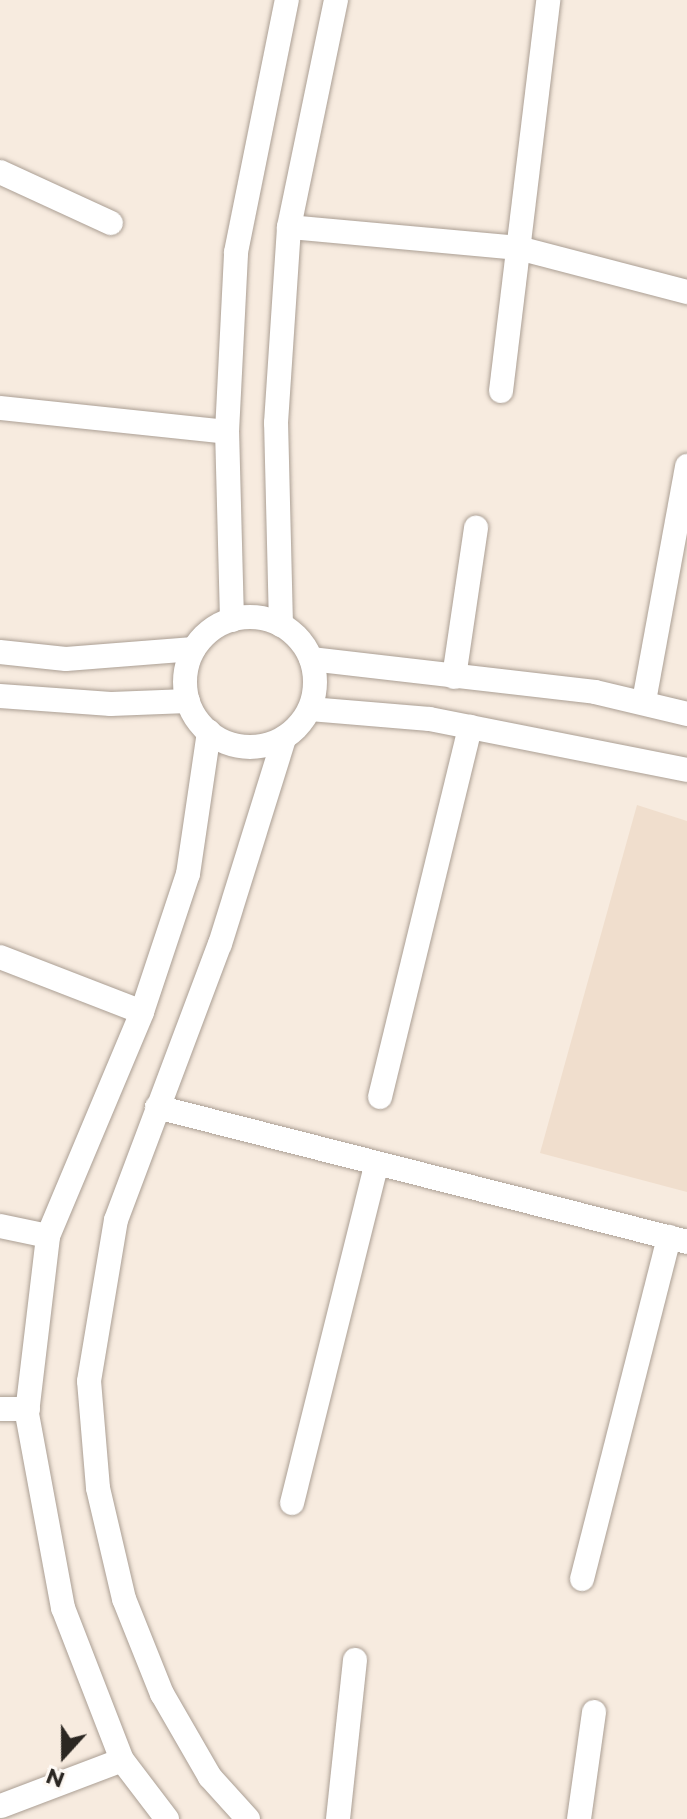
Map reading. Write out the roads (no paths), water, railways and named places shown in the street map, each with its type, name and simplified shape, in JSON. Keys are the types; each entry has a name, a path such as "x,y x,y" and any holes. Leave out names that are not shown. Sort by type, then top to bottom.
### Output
{"street":[{"path":"232,620 227,432 236,252 287,0"},
{"path":"281,625 276,423 289,227 336,0"},
{"path":"501,391 548,0"},
{"path":"0,172 111,223"},
{"path":"289,227 518,248 687,292"},
{"path":"0,408 227,432"},
{"path":"644,701 687,466"},
{"path":"454,677 476,528"},
{"path":"248,1819 210,1777 162,1694 124,1599 98,1488 89,1381 116,1220 220,944 284,738 310,709 315,675 311,659 281,625 265,619 232,620 204,636 194,649 186,675 188,701 209,732 246,747 284,738"},
{"path":"0,652 66,659 194,649"},
{"path":"311,659 644,701 687,714"},
{"path":"0,696 111,704 188,701"},
{"path":"310,709 470,727 687,770"},
{"path":"380,1097 470,727"},
{"path":"167,1819 122,1760 63,1608 28,1409 48,1236 142,1012 188,874 209,732"},
{"path":"0,957 142,1012"},
{"path":"157,1107 678,1239 582,1579"},
{"path":"292,1503 377,1163"},
{"path":"0,1226 48,1236"},
{"path":"0,1409 28,1409"},
{"path":"338,1819 355,1660"},
{"path":"579,1819 594,1712"},
{"path":"1,1806 122,1760"}]}
